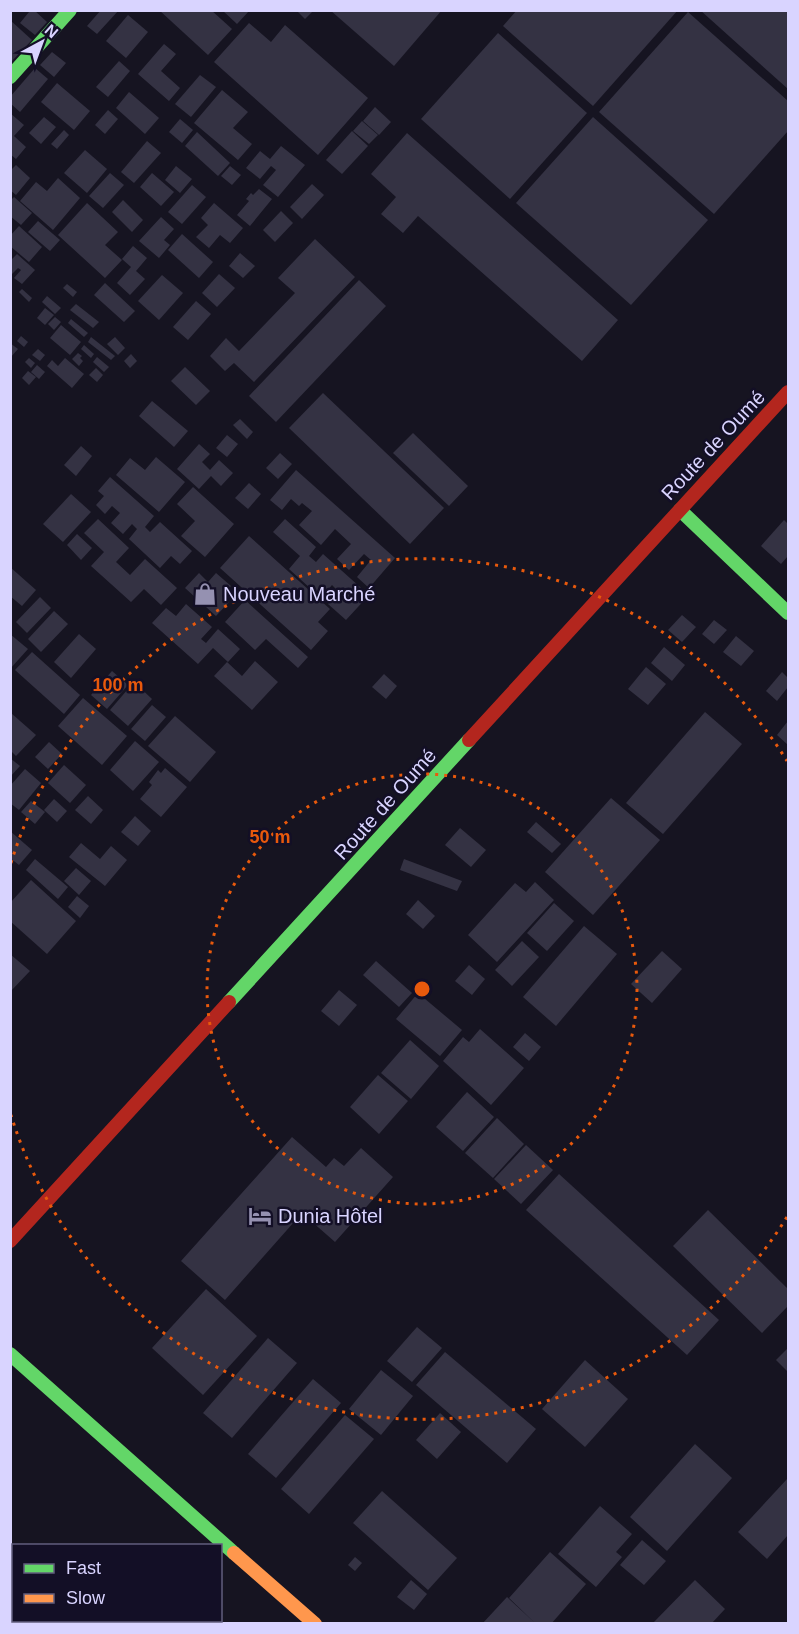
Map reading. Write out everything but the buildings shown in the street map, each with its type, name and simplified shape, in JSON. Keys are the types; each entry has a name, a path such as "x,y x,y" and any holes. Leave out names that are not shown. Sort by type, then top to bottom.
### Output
{"street":[{"path":"10,77 70,10"},
{"name":"Route de Oumé","path":"10,1241 789,392"},
{"path":"680,510 789,613"},
{"path":"10,1354 315,1623"}],"traffic: fast":[{"path":"10,77 70,10"},
{"path":"680,510 788,613"},
{"path":"229,1002 469,740"},
{"path":"10,1354 234,1553"}],"traffic: slow":[{"path":"234,1553 315,1624"}],"traffic: jam":[{"path":"469,740 788,392"},
{"path":"10,1241 229,1002"}],"place":[{"name":"Nouveau Marché","path":"205,594"},
{"name":"Dunia Hôtel","path":"260,1216"}]}
